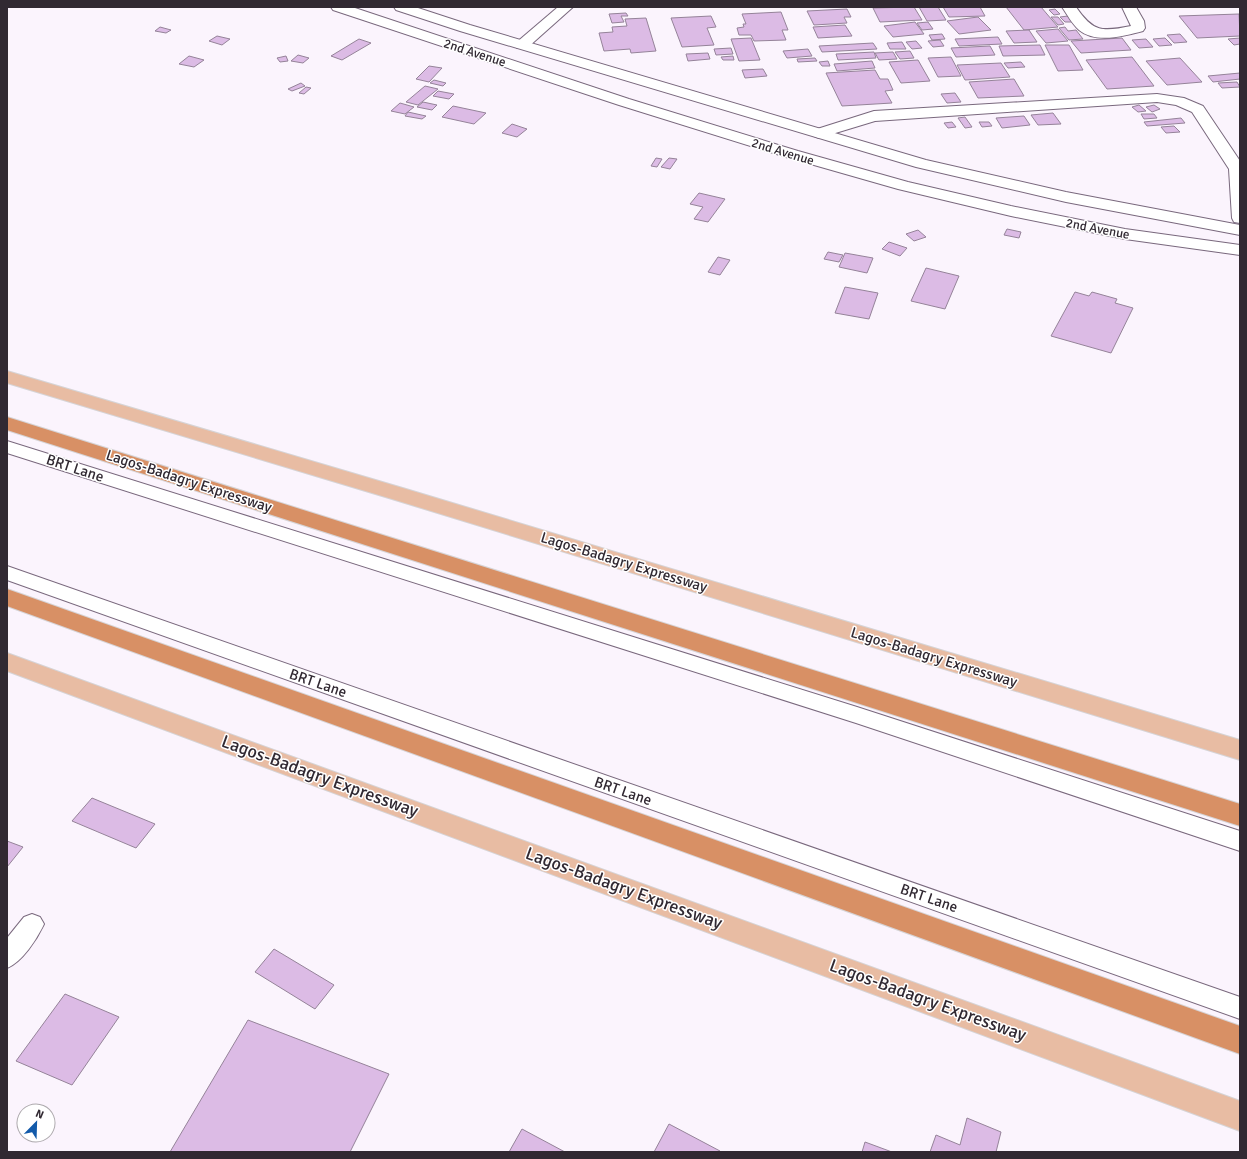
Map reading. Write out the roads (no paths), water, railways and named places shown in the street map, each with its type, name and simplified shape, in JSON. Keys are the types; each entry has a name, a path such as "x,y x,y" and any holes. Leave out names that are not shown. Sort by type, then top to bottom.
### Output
{"highway":[{"name":"Lagos-Badagry Expressway","path":"7,424 1240,815"},
{"path":"7,597 1240,1040"}],"main road":[{"name":"Lagos-Badagry Expressway","path":"7,377 422,501 1240,750"},
{"name":"Lagos-Badagry Expressway","path":"7,662 1240,1116"}],"street":[{"name":"2nd Avenue","path":"342,7 624,102 792,154 904,186 1011,211 1125,234 1240,250"},
{"name":"2nd Avenue","path":"401,7 522,45 922,164 1066,197 1207,225 1240,230"},
{"path":"522,45 566,7"},
{"path":"1069,7 1086,29 1097,32 1119,33 1138,28 1137,21 1128,7"},
{"path":"818,133 874,116 1157,98 1179,102 1198,109 1237,169 1240,218"}],"lane":[{"name":"BRT Lane","path":"7,447 857,715 1240,841"},
{"name":"BRT Lane","path":"7,573 1240,1008"},
{"path":"7,957 32,924"}]}
